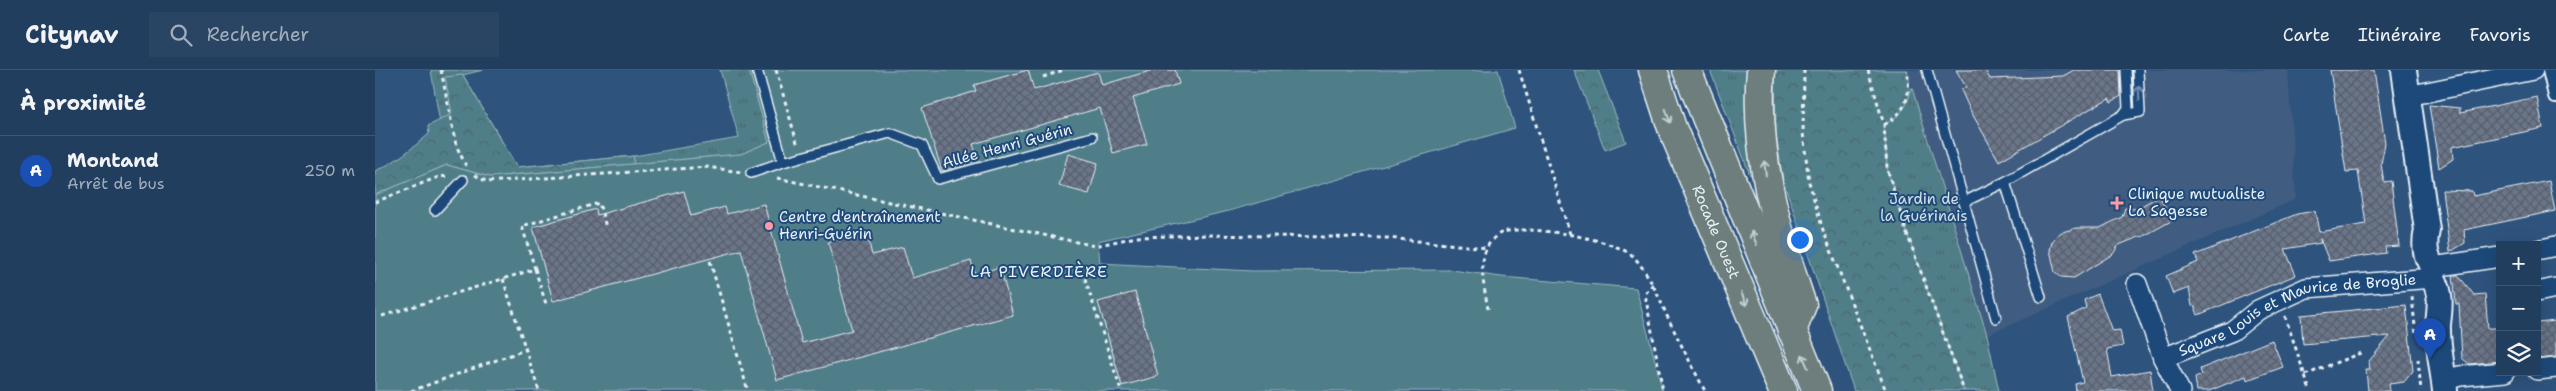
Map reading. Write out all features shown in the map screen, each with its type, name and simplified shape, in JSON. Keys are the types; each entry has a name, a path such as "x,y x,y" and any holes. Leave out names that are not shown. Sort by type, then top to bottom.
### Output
{"highway":[{"name":"Rocade Ouest","path":"1653,70 1672,128 1783,391"},
{"path":"1687,70 1817,391"},
{"path":"1761,70 1759,96 1764,170 1781,243 1803,304 1792,331"}],"street":[{"path":"2404,70 2427,230 2426,256 2433,272 2430,294 2432,311 2438,323 2445,386 2460,376 2496,373"},
{"path":"2408,96 2533,70"},
{"path":"2550,70 2556,96"},
{"path":"2541,249 2556,246"},
{"name":"Square Louis et Maurice de Broglie","path":"2163,358 2232,331 2258,310 2306,288 2433,272 2496,258"},
{"name":"Square Louis et Maurice de Broglie","path":"2137,284 2163,358 2180,391"},
{"path":"2541,291 2556,288"},
{"path":"2541,370 2556,368"}],"lane":[{"path":"757,70 783,162"},
{"path":"1927,70 1996,318"},
{"path":"2123,115 2128,108 2126,70"},
{"path":"1964,202 2005,182 2123,115 2140,112 2138,70"},
{"name":"Allée Henri Guérin","path":"751,173 783,162 890,133 922,144 938,179 1092,137"},
{"path":"435,210 463,180"},
{"path":"2005,182 2041,297"}],"path":[{"path":"441,70 456,144 469,171 487,182 707,167 751,173 1095,246 1136,237 1206,235 1388,238 1487,248"},
{"path":"776,70 802,157"},
{"path":"1043,77 1064,70"},
{"path":"1519,70 1570,234"},
{"path":"1804,70 1803,133 1809,182 1823,230 1886,391"},
{"path":"1868,70 1884,125 1885,156 1897,202 1964,391"},
{"path":"1884,125 1900,113 1905,106 1909,89 1907,70"},
{"path":"375,202 441,176 463,180 469,171"},
{"path":"547,307 522,226 599,203 606,227"},
{"path":"1487,309 1481,267 1487,248 1498,235 1509,231 1570,234 1613,244 1633,255 1653,284 1705,391"},
{"path":"710,261 748,391"},
{"path":"1080,263 1121,391"},
{"path":"383,316 535,269"},
{"path":"503,279 527,348 539,391"},
{"path":"1653,284 1645,294 1663,391"},
{"path":"2279,300 2310,391"},
{"path":"411,391 527,348"},
{"path":"2305,375 2363,352"}],"shaded area":[{"name":"Clinique mutualiste La Sagesse","path":"1907,70 2288,70 2296,199 1987,335"}],"green space":[{"path":"431,70 483,70 463,75 517,167 634,156 739,138 720,70 749,70 769,142 741,154 490,177 447,165"},
{"name":"Centre d'entraînement Henri-Guérin","path":"749,70 1498,70 1515,128 1229,211 1098,241 1100,263 1252,271 1452,270 1501,277 1636,288 1663,391 375,391 375,195 447,165 490,177 741,154 769,142"},
{"path":"1574,70 1598,70 1626,142 1605,150"},
{"path":"1710,70 1756,70 1759,172 1750,175"},
{"path":"1775,70 1907,70 1910,88 1907,102 1899,114 1884,125 1887,168 1905,228 1964,391 1854,391 1783,180 1776,135"},
{"path":"463,75 517,167 634,156 633,164 490,177 447,165 375,195 375,171 397,159 429,134 428,126 452,114 445,77"},
{"name":"Jardin de la Guérinais","path":"1912,88 1987,335 1999,391 1964,391 1905,228 1887,168 1884,125 1901,110"}],"building":[{"path":"1028,70 1034,90 1098,72 1102,85 1153,70 1175,70 1179,84 1133,98 1147,144 1113,153 1100,108 973,144 978,160 942,171 922,108 976,91 974,85"},
{"path":"1956,70 1985,70 1990,79 2063,76 2074,70 2120,70 2121,96 2111,102 2109,98 1999,161 1970,110 1961,90 1966,87"},
{"path":"2330,70 2374,70 2385,143 2381,164 2384,182 2391,181 2399,246 2385,247 2386,253 2329,261 2320,239 2321,243 2285,249 2296,275 2198,315 2195,307 2192,306 2189,288 2173,294 2166,276 2198,262 2195,255 2297,214 2315,211 2319,232 2366,224 2358,171 2346,172"},
{"path":"2537,97 2543,128 2452,147 2453,159 2439,168 2429,105 2460,108 2460,113"},
{"path":"1068,154 1098,163 1089,194 1059,186"},
{"path":"2549,181 2555,211 2464,230 2465,243 2450,252 2442,190 2472,191 2473,196"},
{"path":"684,191 691,216 725,207 727,214 764,204 802,343 852,330 828,242 866,231 872,255 903,247 912,278 971,261 975,274 1000,267 1013,315 777,380 741,250 553,301 533,227 596,209 597,215"},
{"path":"2159,196 2173,220 2142,237 2119,245 2113,254 2074,278 2061,277 2055,272 2050,250 2052,242 2059,233 2076,228 2100,228 2122,217 2125,208 2136,209"},
{"path":"2453,275 2458,275 2474,295 2485,294 2488,328 2496,328 2496,361 2469,364 2462,358 2459,304 2456,304"},
{"path":"1135,292 1158,376 1122,386 1098,302"},
{"path":"2098,294 2112,331 2120,330 2123,346 2107,349 2112,377 2150,370 2153,391 2076,391 2075,384 2083,382 2068,317 2086,308 2084,300"},
{"path":"2406,305 2413,371 2404,382 2389,384 2390,391 2368,391 2366,370 2370,370 2369,361 2390,336 2303,344 2301,315"},
{"path":"2556,321 2556,357 2541,359 2541,323"},
{"path":"2272,340 2283,367 2247,380 2246,376 2209,391 2197,391 2195,378 2202,375 2200,369"}],"place":[{"name":"Clinique mutualiste La Sagesse","path":"2117,203"},
{"name":"Centre d'entraînement Henri-Guérin","path":"769,226"},
{"name":"Montand","path":"2430,359"}],"district":[{"name":"LA PIVERDIÈRE","path":"1039,271"}]}
